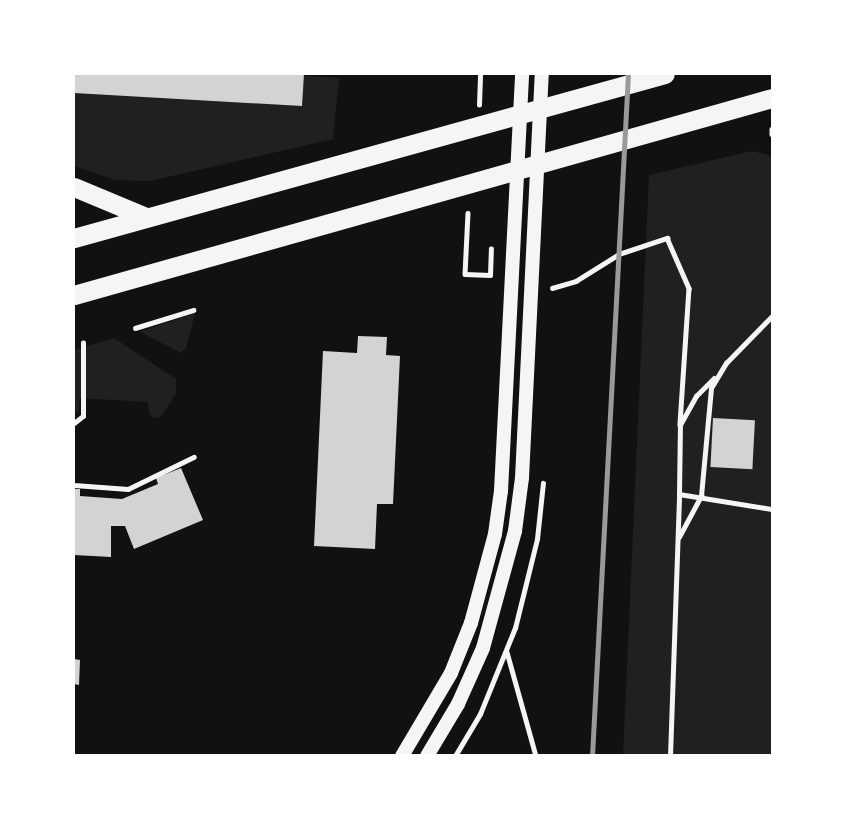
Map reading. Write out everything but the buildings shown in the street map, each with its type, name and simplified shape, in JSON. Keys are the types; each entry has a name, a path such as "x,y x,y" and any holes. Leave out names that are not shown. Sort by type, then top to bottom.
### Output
{"highway":[{"path":"74,238 665,74"},
{"path":"74,295 766,100"},
{"path":"74,187 146,217"}],"main road":[{"path":"402,755 451,673 471,623 495,534 501,491 510,253 522,74"},
{"path":"427,755 474,670 511,550 522,478 542,74"}],"path":[{"path":"479,106 480,74"},
{"path":"468,213 465,274 490,275 491,256"},
{"path":"552,288 576,281 619,254 667,237 689,289 680,425 670,755"},
{"path":"458,241 467,242"},
{"path":"135,328 193,310"},
{"path":"680,425 696,396 772,316"},
{"path":"74,423 83,416 83,343"},
{"path":"677,540 701,496 708,403 717,375"},
{"path":"74,485 128,489 194,457"},
{"path":"678,494 758,503 772,509"},
{"path":"507,650 536,755"}],"shaded area":[{"path":"304,76 339,78 333,139 150,181 115,180 74,166 74,93 301,106"},
{"path":"752,151 772,156 772,755 623,756 649,175"},
{"path":"195,313 186,348 181,353 140,332"},
{"path":"114,338 176,379 176,394 160,418 151,417 147,402 80,398 79,412 74,411 74,350"}],"railway":[{"path":"592,756 628,74"}]}
